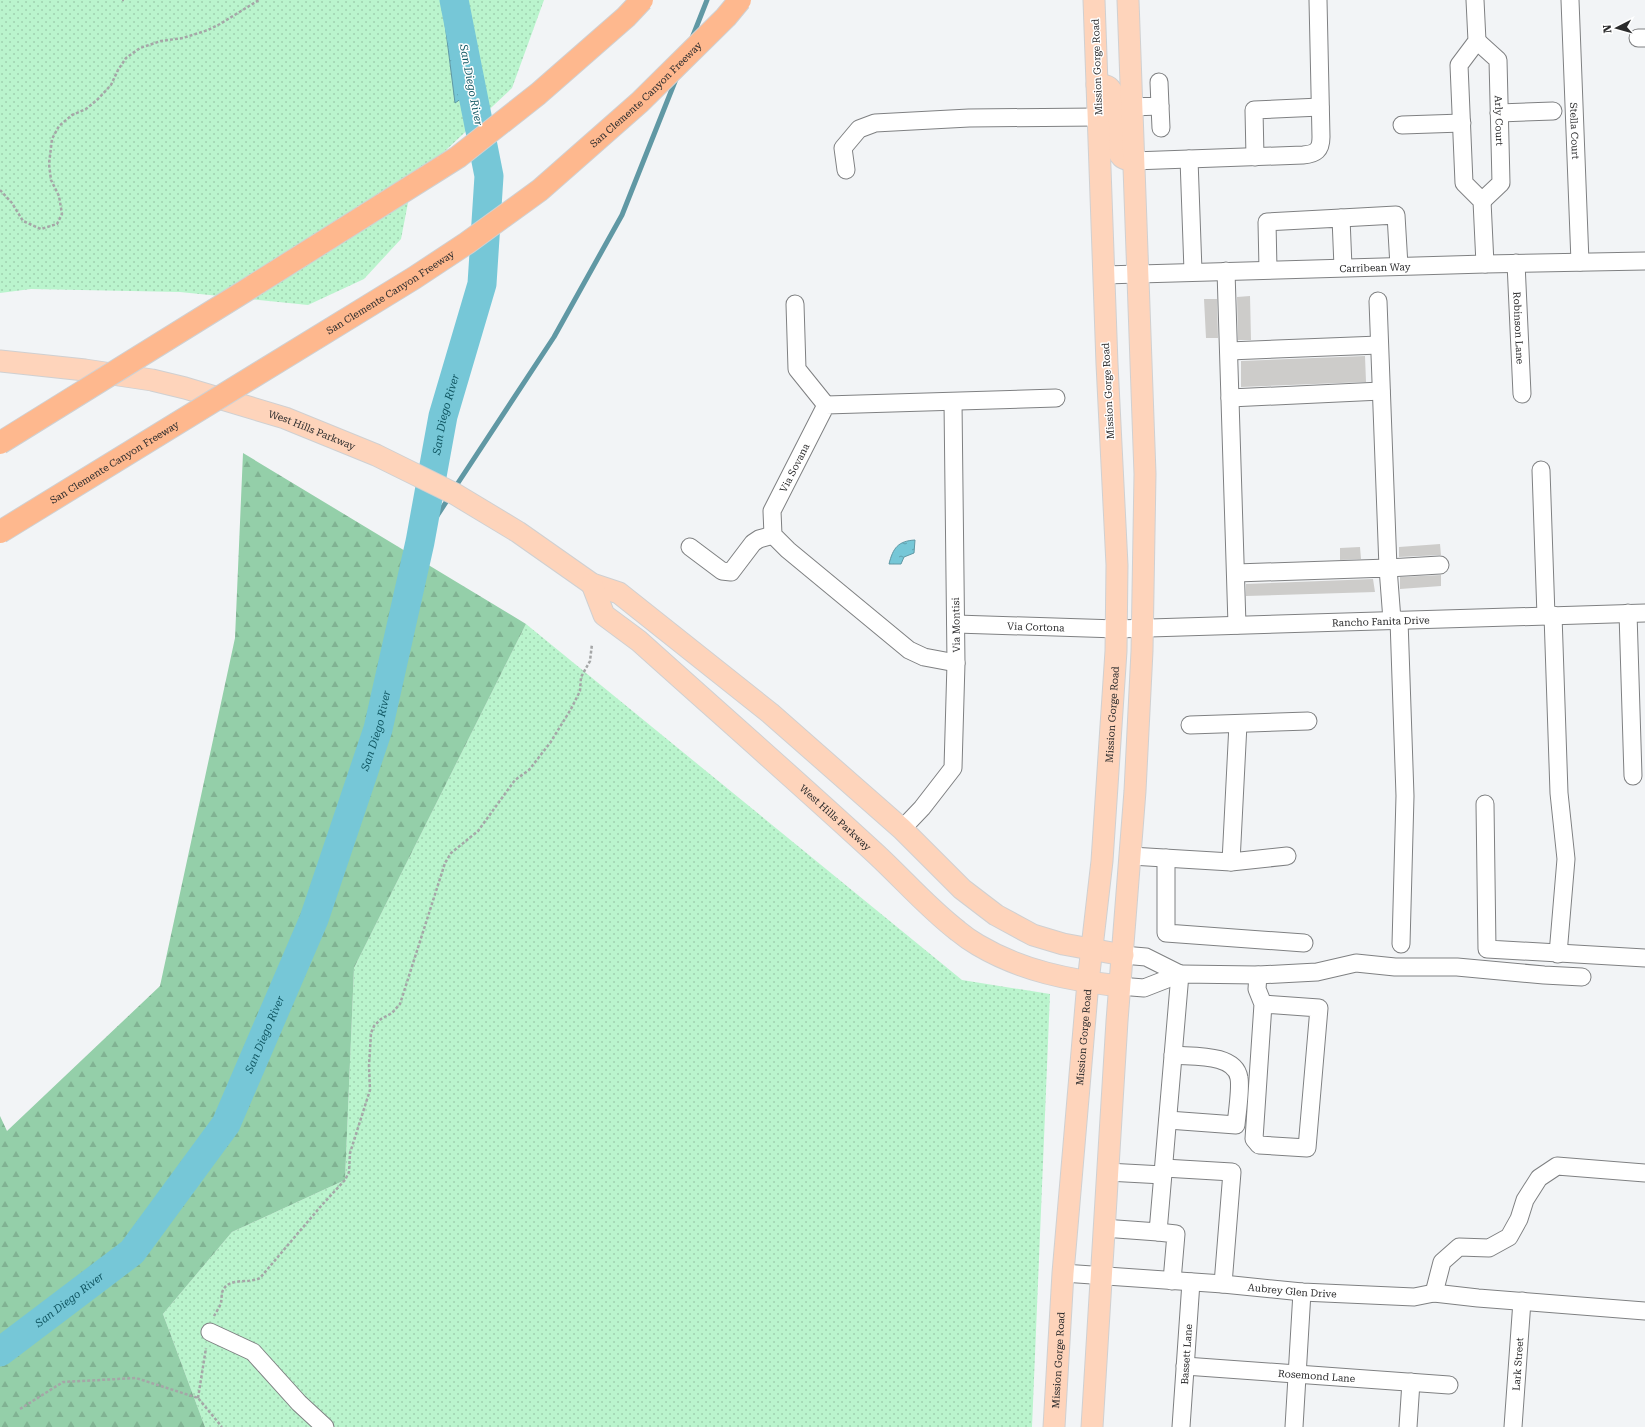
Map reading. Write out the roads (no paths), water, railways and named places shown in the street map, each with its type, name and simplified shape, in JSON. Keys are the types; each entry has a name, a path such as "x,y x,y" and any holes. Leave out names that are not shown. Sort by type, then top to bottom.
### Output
{"highway":[{"path":"0,443 245,292 458,157 538,94 626,17 642,0"},
{"name":"San Clemente Canyon Freeway","path":"0,532 414,278 467,243 534,195 640,102 726,17 740,0"}],"main road":[{"name":"Mission Gorge Road","path":"1054,1427 1063,1273 1088,982 1102,861 1117,629 1116,565 1094,0"},
{"path":"1092,1427 1119,986 1123,955 1136,791 1142,629 1145,474 1128,0"},
{"path":"1097,85 1106,85 1111,90 1114,98 1117,150 1122,158 1133,161"},
{"name":"West Hills Parkway","path":"0,361 85,370 152,380 185,388 285,418 376,455 455,494 518,532 592,584 619,593 770,713 902,830 962,889 996,915 1033,936 1092,950 1123,955"},
{"name":"West Hills Parkway","path":"592,584 604,615 645,646 878,855 939,916 977,945 1016,964 1046,974 1119,986"}],"street":[{"path":"1133,161 1303,155 1314,154 1318,151 1321,145 1318,0"},
{"path":"1475,0 1477,41 1459,65 1464,183 1482,200 1485,264"},
{"name":"Stella Court","path":"1570,0 1580,262"},
{"name":"Arly Court","path":"1477,41 1498,60 1500,113 1501,183 1482,200"},
{"path":"1159,82 1161,128"},
{"path":"1131,107 1160,106"},
{"path":"1255,157 1254,110 1320,107"},
{"path":"1500,113 1553,112"},
{"path":"846,170 843,148 859,129 875,123 969,118 1098,117"},
{"path":"1402,125 1462,123"},
{"path":"1189,159 1193,271"},
{"path":"1268,269 1267,222 1396,215 1398,266"},
{"path":"1342,218 1343,267"},
{"name":"Carribean Way","path":"1104,275 1343,267 1645,261"},
{"name":"Robinson Lane","path":"1516,263 1522,394"},
{"path":"1226,271 1237,625"},
{"path":"1378,301 1388,568 1395,620 1405,796 1401,944"},
{"path":"795,304 797,369 826,405 1056,398"},
{"path":"1229,351 1379,345"},
{"path":"1230,398 1381,391"},
{"name":"Via Montisi","path":"902,830 954,768 956,624 953,402"},
{"name":"Via Sovana","path":"773,535 772,511 826,405"},
{"path":"1541,470 1559,794 1566,859 1558,954"},
{"path":"690,547 722,571 731,572 753,543 759,539 773,535 788,550 909,650 924,657 956,663"},
{"path":"1236,573 1440,565"},
{"path":"1628,613 1633,776"},
{"name":"Rancho Fanita Drive","path":"1117,629 1645,613"},
{"name":"Via Cortona","path":"956,624 1117,629"},
{"path":"1190,725 1308,721"},
{"path":"1231,862 1238,724"},
{"path":"1485,804 1487,949 1645,958"},
{"path":"1131,856 1231,862 1287,856"},
{"path":"1166,858 1166,933 1304,943"},
{"path":"1123,955 1146,956 1180,974"},
{"path":"1119,986 1144,988 1180,974 1258,975 1317,972 1356,963 1395,967 1457,968 1582,977"},
{"path":"1158,1232 1180,974"},
{"path":"1258,975 1257,989 1263,1004 1254,1139 1259,1145 1307,1148 1319,1008 1263,1004"},
{"path":"1168,1120 1236,1125 1239,1078 1235,1068 1221,1060 1173,1055"},
{"path":"1434,1293 1442,1262 1459,1247 1489,1248 1509,1237 1519,1220 1525,1200 1539,1178 1557,1166 1645,1173"},
{"path":"1107,1172 1232,1172 1223,1284"},
{"path":"1103,1228 1176,1234 1172,1281"},
{"name":"Aubrey Glen Drive","path":"1063,1273 1223,1284 1302,1292 1414,1297 1434,1293 1478,1298 1645,1311"},
{"name":"Bassett Lane","path":"1181,1427 1191,1282"},
{"path":"1294,1427 1302,1292"},
{"name":"Lark Street","path":"1513,1427 1522,1301"},
{"path":"210,1332 253,1352 299,1403 325,1427"},
{"name":"Rosemond Lane","path":"1185,1366 1448,1385"},
{"path":"1408,1427 1411,1382"}],"water":[{"path":"441,0 465,0 471,30 478,87 455,103 444,16"},
{"path":"915,540 914,553 904,557 901,564 889,564 892,554 897,546 904,542"}],"waterway":[{"name":"San Diego River","path":"0,1352 132,1252 226,1124 314,919 378,729 420,542 443,416 482,284 489,176 454,0"},
{"path":"692,38 707,0"},
{"path":"454,489 554,337 622,215 676,79"},
{"path":"420,542 450,496"}]}
